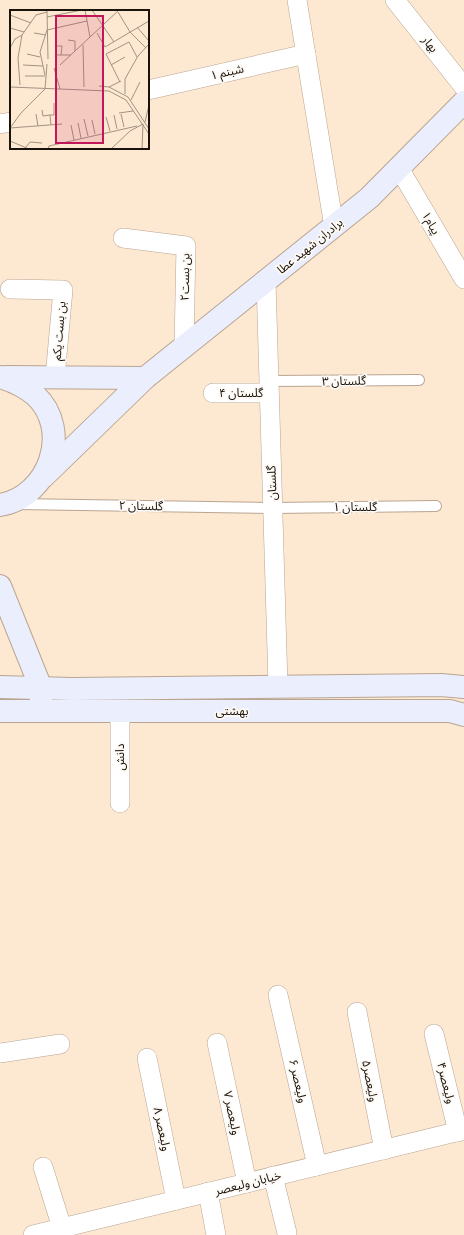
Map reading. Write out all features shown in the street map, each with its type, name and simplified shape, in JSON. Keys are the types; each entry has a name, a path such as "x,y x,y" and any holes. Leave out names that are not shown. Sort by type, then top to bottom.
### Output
{"main road":[{"name":"برادران شهید عطا","path":"5,504 28,493 145,378 369,198 464,102"},
{"path":"0,377 145,378"},
{"path":"0,377 19,383 36,396 48,414 53,435 52,457 43,477"},
{"path":"0,586 41,688 41,711"},
{"name":"بهشتی","path":"0,687 72,689 278,685 441,684 464,687"},
{"name":"بهشتی","path":"0,711 450,711 464,715"}],"street":[{"path":"297,0 334,227"},
{"name":"بهار","path":"395,0 464,87"},
{"name":"شبنم ۱","path":"149,90 306,54"},
{"path":"0,124 10,122"},
{"name":"پیام۱","path":"399,168 464,279"},
{"name":"بن بست۲","path":"123,238 186,246 184,347"},
{"name":"گلستان","path":"266,281 278,685"},
{"name":"بن بست یکم","path":"10,288 63,290 55,377"},
{"name":"گلستان ۴","path":"213,393 269,387"},
{"name":"دانش","path":"120,711 120,803"},
{"name":"ولیعصر ۶","path":"278,995 317,1166"},
{"name":"ولیعصر۵","path":"357,1012 384,1150"},
{"name":"ولیعصر۴","path":"434,1034 461,1131"},
{"name":"ولیعصر ۷","path":"217,1043 247,1183"},
{"path":"0,1054 60,1044"},
{"name":"ولیعصر ۸","path":"147,1058 176,1200"},
{"name":"خیابان ولیعصر","path":"32,1235 461,1131"},
{"path":"43,1168 62,1228"},
{"path":"273,1176 287,1233"},
{"path":"208,1192 216,1235"}],"lane":[{"name":"گلستان ۳","path":"269,387 419,380"},
{"name":"گلستان ۲","path":"5,504 273,508"},
{"name":"گلستان ۱","path":"273,508 436,506"}]}
